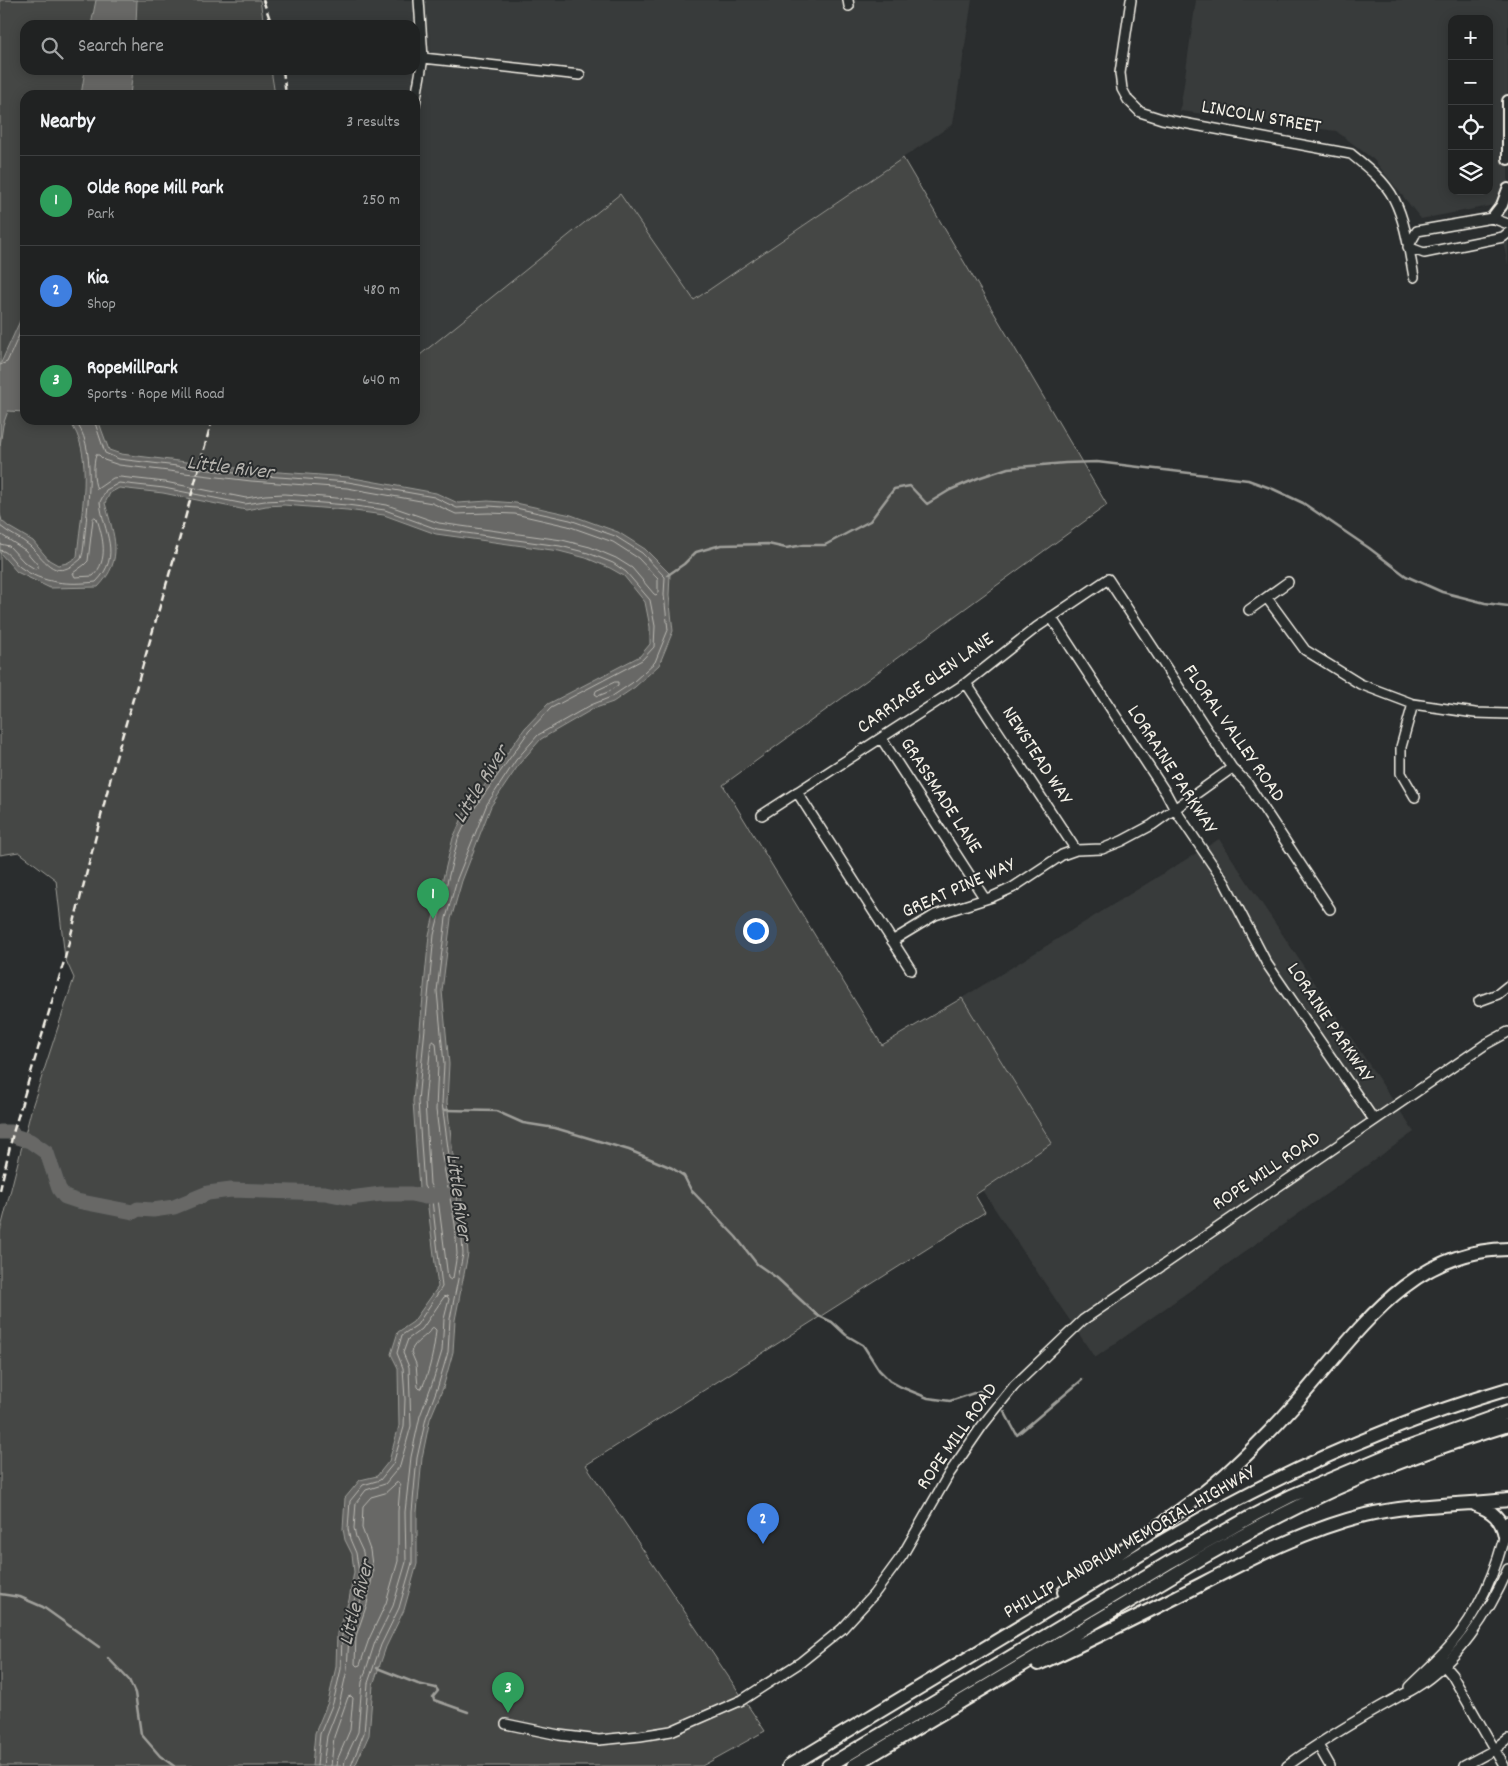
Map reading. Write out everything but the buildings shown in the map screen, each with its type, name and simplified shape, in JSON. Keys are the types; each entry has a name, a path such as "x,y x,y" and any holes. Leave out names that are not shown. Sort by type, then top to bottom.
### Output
{"highway":[{"path":"1003,1637 1083,1578 1162,1524 1225,1474 1284,1416 1378,1308 1403,1286 1422,1274 1456,1258 1485,1251 1508,1249"},
{"name":"PHILLIP LANDRUM MEMORIAL HIGHWAY","path":"789,1766 1210,1515 1312,1463 1382,1433 1508,1389"},
{"path":"828,1766 1160,1568 1254,1515 1291,1496 1376,1460 1448,1432 1508,1412"},
{"path":"853,1766 1255,1528 1382,1469 1508,1425"},
{"path":"992,1684 1086,1642 1240,1564 1306,1533 1365,1515 1385,1511 1508,1500"},
{"path":"1471,1504 1489,1510 1496,1515 1505,1536"}],"main road":[{"path":"1508,101 1508,159"},
{"path":"1492,218 1502,206 1508,189"}],"street":[{"path":"417,90 423,58 420,0"},
{"name":"LINCOLN STREET","path":"1131,0 1120,73 1122,89 1128,100 1140,112 1162,118 1351,154 1366,166 1393,197 1402,218 1414,277"},
{"path":"423,58 580,75"},
{"path":"1508,224 1492,218 1417,231 1408,247 1424,253 1503,237 1508,232"},
{"name":"CARRIAGE GLEN LANE","path":"762,815 966,682 1051,617 1108,579"},
{"name":"FLORAL VALLEY ROAD","path":"1108,579 1232,768 1247,783 1330,909"},
{"path":"1249,610 1288,582"},
{"path":"1267,598 1305,650 1360,684 1413,704 1475,714 1508,714"},
{"name":"LORRAINE PARKWAY","path":"1051,617 1174,808 1225,883 1256,944"},
{"name":"NEWSTEAD WAY","path":"966,682 1076,850"},
{"path":"1413,704 1401,747 1401,773 1415,796"},
{"name":"GRASSMADE LANE","path":"881,738 985,899"},
{"name":"GREAT PINE WAY","path":"892,941 935,915 1012,888 1062,855 1076,850 1102,849 1122,842 1152,825 1232,768"},
{"path":"797,792 910,970"},
{"name":"LORAINE PARKWAY","path":"1256,944 1267,964 1374,1120"},
{"path":"1479,1001 1498,994 1508,986"},
{"name":"ROPE MILL ROAD","path":"506,1724 559,1735 599,1740 671,1731 742,1700 801,1662 842,1629 874,1594 902,1556 949,1474 982,1426 1014,1386 1083,1320 1486,1044 1508,1032"},
{"path":"1441,1662 1480,1601 1494,1570 1508,1521"},
{"path":"1287,1766 1307,1751 1415,1688 1481,1620 1508,1570"},
{"path":"1441,1662 1452,1675 1504,1766"},
{"path":"1464,1766 1494,1750 1508,1739"},
{"path":"1318,1745 1330,1766"}],"shaded area":[{"path":"0,0 260,0 263,20 20,20 20,75 272,75 274,90 20,90 20,425 420,425 420,355 620,194 694,300 903,158 1107,505 723,785 882,1045 962,998 1052,1143 975,1195 985,1212 586,1465 765,1731 702,1766 0,1766 0,1232 32,1107 74,978 65,958 56,880 19,852 0,855"},
{"path":"260,0 972,0 953,124 613,355 420,359 420,90 274,90 272,75 420,75 420,20 263,20"},
{"path":"1196,0 1508,0 1508,265 1495,205 1421,219 1374,160 1336,131 1180,111"},
{"path":"1219,839 1414,1132 1095,1358 982,1190 1052,1142 962,998"}],"water":[{"path":"96,0 137,0 136,20 92,20"},
{"path":"84,75 132,75 131,90 82,90"},
{"path":"20,321 20,412 8,411 3,425 0,446 0,365"},
{"name":"Little River","path":"71,425 100,425 109,450 121,454 252,470 348,477 436,493 458,503 488,501 516,503 571,515 618,532 645,549 670,574 669,595 673,631 659,665 635,687 613,702 593,709 541,739 520,763 491,806 462,881 451,919 442,991 449,1064 447,1102 453,1155 466,1222 468,1254 455,1320 453,1352 443,1388 430,1419 422,1458 417,1512 417,1564 404,1610 386,1647 373,1685 369,1735 355,1766 312,1766 315,1733 328,1702 336,1667 337,1633 349,1600 354,1572 352,1554 345,1540 343,1529 345,1498 360,1480 377,1476 389,1461 399,1426 398,1368 391,1354 398,1332 413,1322 438,1287 427,1200 419,1189 413,1101 429,935 453,838 464,814 525,728 548,704 640,656 650,644 650,627 645,602 624,576 586,558 559,551 436,534 384,515 284,505 246,510 163,493 119,488 110,493 105,503 115,547 112,567 106,577 98,587 50,588 17,572 0,553 0,514 2,521 33,541 49,560 58,565 67,563 77,557 83,504 84,466 82,449 77,433"}],"waterway":[{"path":"668,575 684,564 696,552 721,545 768,544 786,548 804,545 825,545 870,521 894,489 910,486 927,504 950,490 1008,468 1097,462 1248,480 1303,503 1406,576 1442,592 1485,603 1508,606"},
{"path":"444,1110 496,1111 523,1123 555,1128 629,1150 672,1168 684,1176 691,1190 736,1237 757,1264 777,1278 817,1315 832,1322 846,1335 863,1345 879,1370 890,1381 928,1398 950,1401 986,1389"},
{"path":"0,1132 12,1132"},
{"name":"Little River","path":"17,1137 30,1141 47,1153 59,1189 65,1197 133,1212 138,1209 153,1210 174,1207 208,1193 231,1190 325,1193 350,1198 381,1194 411,1194 425,1197 444,1194"},
{"path":"1004,1411 1017,1435 1082,1380"},
{"path":"0,1594 20,1597 43,1607 99,1647"},
{"path":"108,1658 129,1680 135,1693 141,1734 160,1756 174,1766"},
{"path":"377,1668 418,1684 436,1688 438,1691 433,1697 434,1700 468,1712"}],"railway":[{"path":"263,0 270,20"},
{"path":"284,75 285,90"},
{"path":"0,1190 13,1133 65,958 115,761 211,425"}],"place":[{"name":"Olde Rope Mill Park","path":"433,919"},
{"name":"Kia","path":"763,1544"},
{"name":"RopeMillPark","path":"508,1713"}]}
